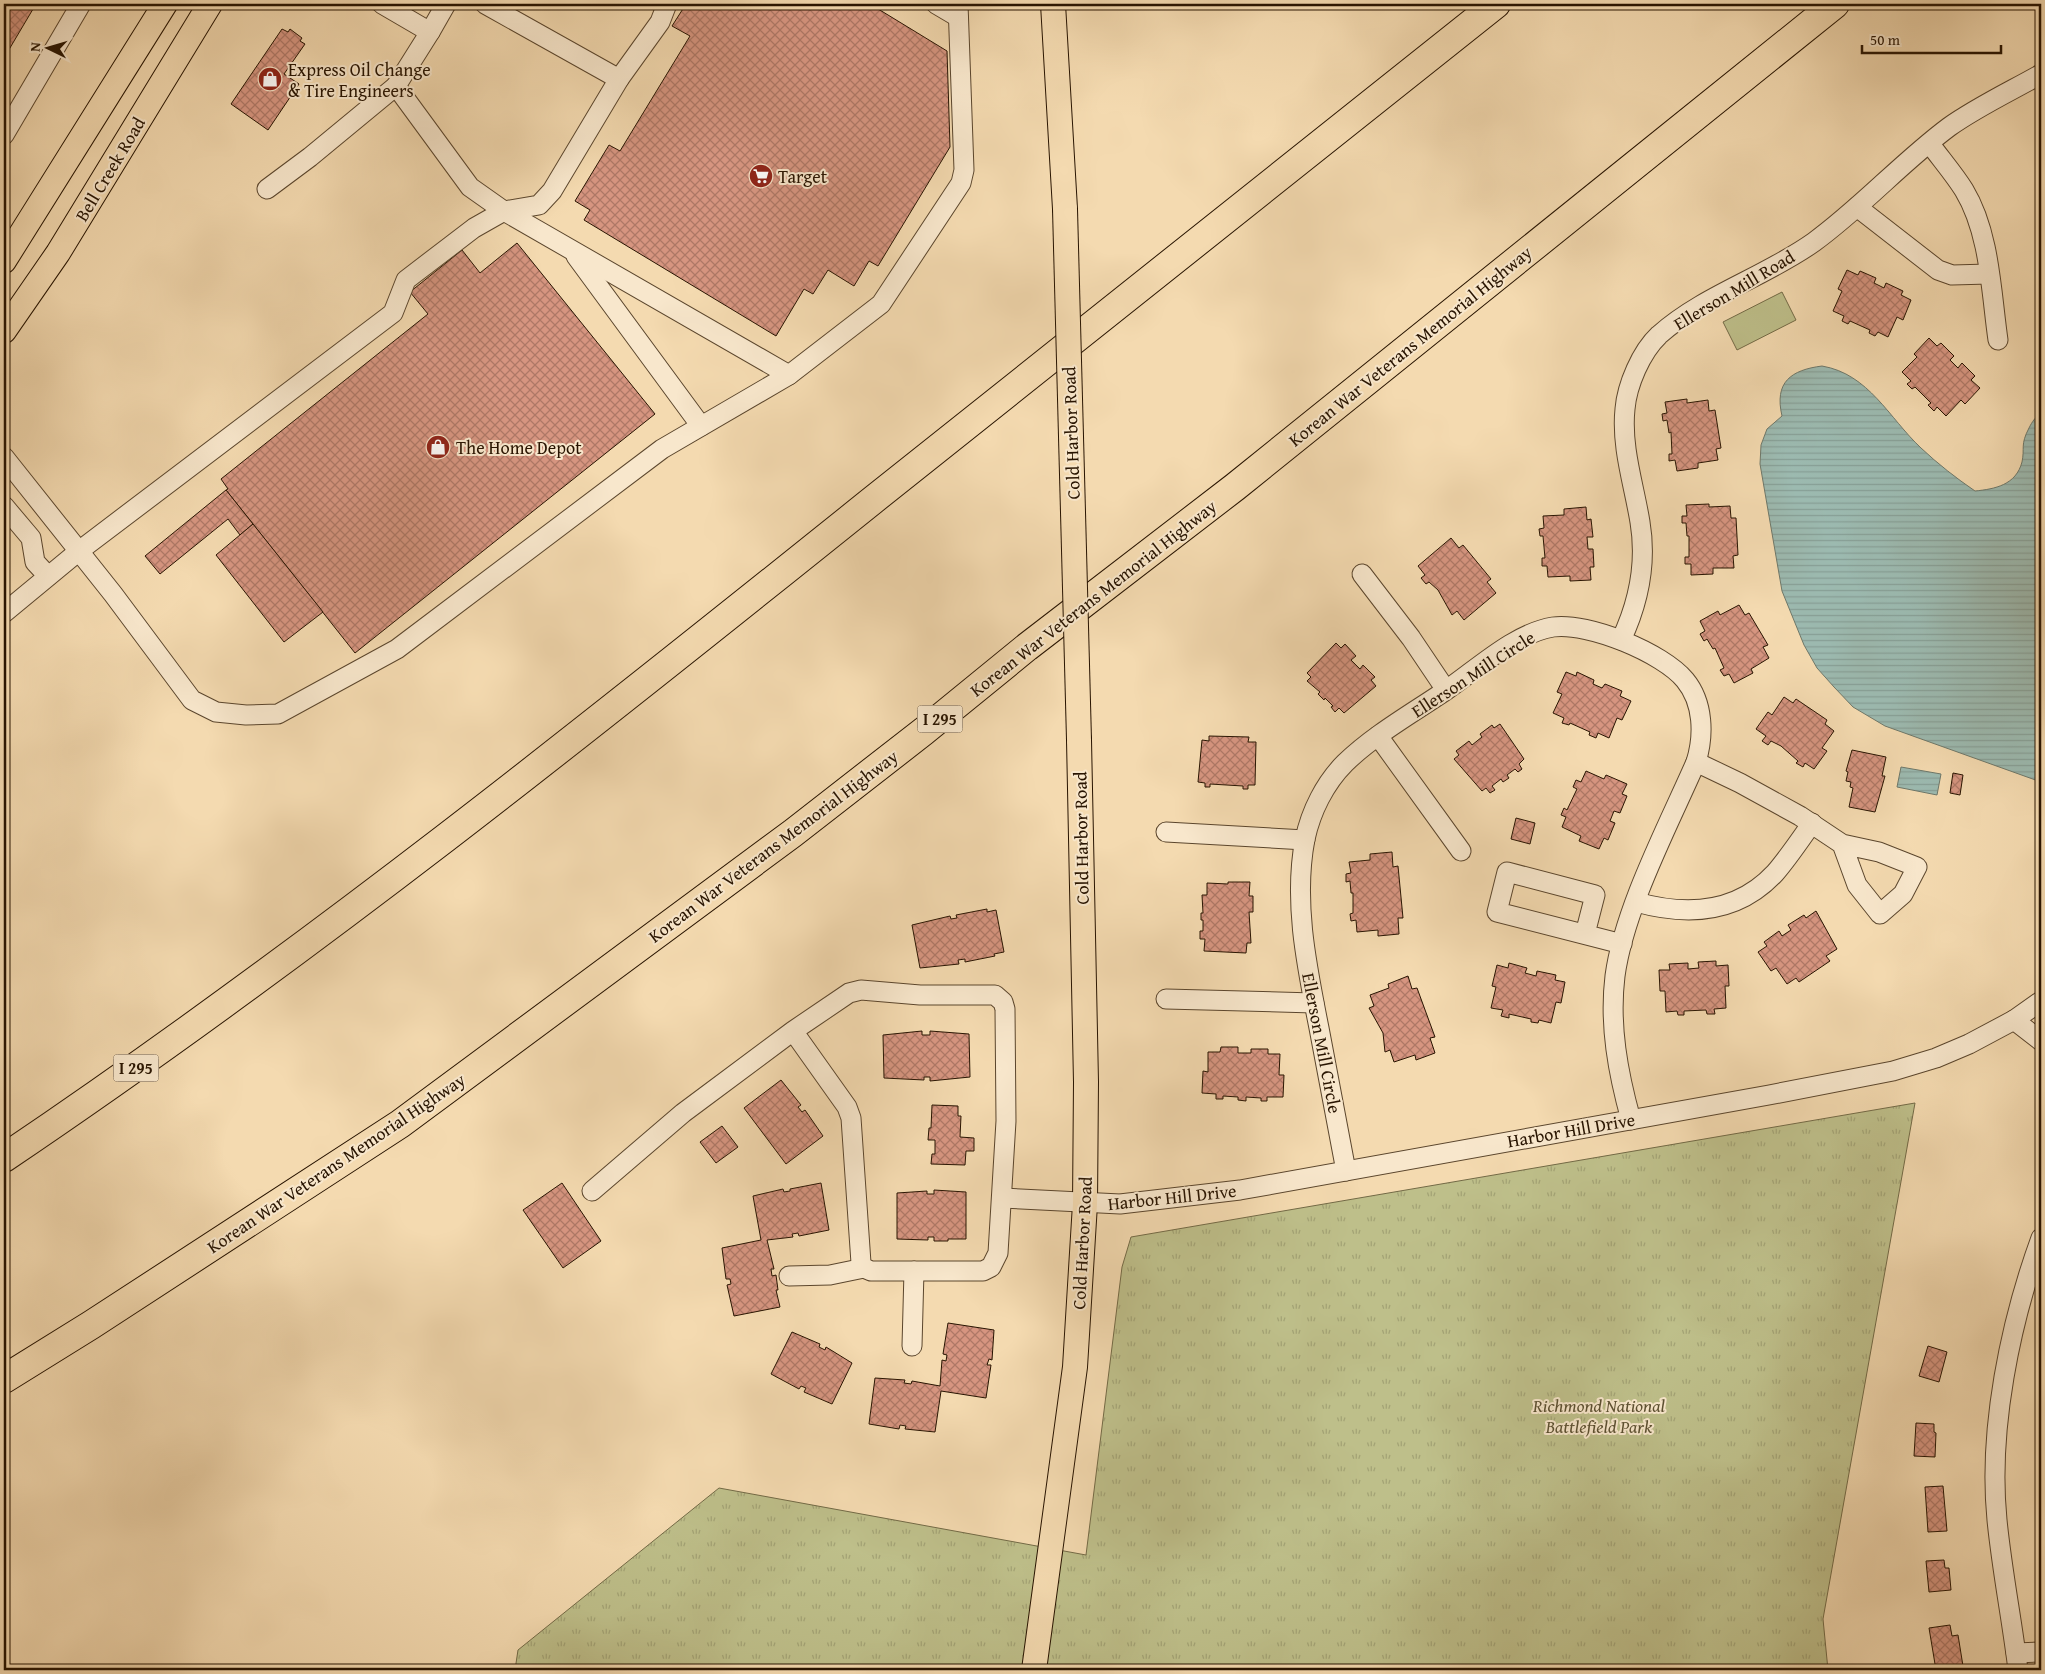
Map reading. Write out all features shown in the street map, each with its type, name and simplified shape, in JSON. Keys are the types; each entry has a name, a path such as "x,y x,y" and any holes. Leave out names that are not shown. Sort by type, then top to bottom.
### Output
{"highway":[{"name":"I 295","path":"5,1158 185,1033 385,886 596,722 1119,302 1496,4"},
{"name":"Korean War Veterans Memorial Highway","path":"4,1379 91,1326 400,1124 793,834 924,732 1027,647 1242,481 1836,4"}],"main road":[{"path":"4,262 165,4"},
{"name":"Bell Creek Road","path":"4,331 58,253 210,4"},
{"name":"Cold Harbor Road","path":"1034,1670 1075,1367 1085,1204 1086,1082 1065,209 1053,4"}],"street":[{"path":"4,135 81,4"},
{"path":"382,4 430,32"},
{"path":"267,189 310,157 396,86 446,4"},
{"path":"485,4 619,79"},
{"path":"4,613 79,551 393,313 406,280 474,228 504,211 539,205 552,191 619,79 660,22 667,4"},
{"path":"4,457 79,551 192,700 216,712 246,715 278,714 397,650 662,449 788,375 880,304 961,183 964,170 958,10 936,4"},
{"name":"Ellerson Mill Road","path":"1621,640 1637,599 1641,577 1642,540 1630,477 1625,409 1629,389 1639,365 1659,336 1687,314 1765,272 1814,242 1950,127 2041,74"},
{"path":"396,86 470,187 504,211 788,375"},
{"path":"1930,144 1965,191 1982,238 1998,340"},
{"path":"1856,207 1938,270 1952,275 1989,274"},
{"path":"570,249 701,426"},
{"path":"4,506 31,538 35,562 48,576"},
{"path":"1362,574 1411,638 1446,690"},
{"name":"Ellerson Mill Circle","path":"1346,1171 1314,1003 1302,928 1302,862 1311,817 1327,786 1345,764 1378,736 1483,663 1532,632 1555,627 1598,632 1621,640 1650,654 1685,680 1697,701 1701,716 1700,750 1636,902 1622,944 1615,976 1614,1039 1620,1080 1631,1120"},
{"path":"1378,736 1461,851"},
{"path":"1696,762 1740,783 1812,823 1842,844"},
{"path":"1636,902 1682,911 1705,910 1744,896 1774,874 1812,823"},
{"path":"1166,832 1305,840"},
{"path":"1585,934 1595,895 1507,872 1497,912 1622,944"},
{"path":"592,1191 683,1113 793,1031 849,993 861,990 920,995 996,995 1003,1002 1005,1009 1006,1121 998,1254 991,1267 983,1271 871,1271 864,1268 830,1275 789,1276"},
{"path":"1166,999 1314,1003"},
{"name":"Harbor Hill Drive","path":"1002,1198 1085,1204 1120,1204 1240,1190 1893,1071 1961,1047 2014,1020 2041,1001"},
{"path":"2014,1020 2041,1041"},
{"path":"793,1031 847,1107 851,1118 861,1263 864,1268"},
{"path":"2041,1238 2017,1318 2005,1376 1998,1431 1995,1486 1997,1519 2017,1661 2041,1652"},
{"path":"912,1346 914,1271"}],"green space":[{"path":"1782,292 1796,320 1737,350 1723,322"},
{"name":"Richmond National Battlefield Park","path":"1915,1103 1823,1619 1828,1670 515,1670 518,1650 719,1488 1086,1555 1122,1267 1131,1237"}],"water":[{"path":"1822,366 1853,378 1866,388 1921,448 1947,471 1975,491 1997,487 2010,481 2015,476 2022,462 2026,434 2034,420 2041,414 2041,782 1885,726 1853,707 1817,668 1804,645 1782,591 1760,464 1761,445 1767,429 1782,416 1781,394 1787,380 1802,371"},
{"path":"1901,767 1941,774 1937,795 1897,787"}],"building":[{"path":"4,4 36,4 4,58"},
{"name":"Target","path":"686,4 870,4 947,51 950,147 878,266 869,261 854,286 828,270 813,294 804,289 776,336 584,220 590,210 575,201 609,145 620,151 690,36 672,26"},
{"name":"Express Oil Change & Tire Engineers","path":"282,29 288,32 290,29 302,38 300,41 305,44 284,74 299,84 268,130 231,104"},
{"name":"The Home Depot","path":"517,243 655,414 355,653 226,490 228,489 221,479 428,314 410,292 462,250 480,273"},
{"path":"1847,270 1858,275 1860,271 1876,278 1874,283 1884,288 1886,283 1903,291 1901,295 1911,300 1903,320 1897,317 1888,337 1878,332 1875,336 1869,333 1870,330 1850,321 1848,324 1842,321 1844,316 1833,311 1842,291 1838,289"},
{"path":"1929,338 1937,346 1941,343 1954,356 1950,360 1958,368 1962,363 1975,376 1971,380 1980,388 1965,404 1961,400 1946,416 1937,407 1934,411 1928,405 1931,403 1915,387 1912,389 1907,384 1911,381 1902,372 1917,357 1914,354"},
{"path":"1687,399 1687,403 1708,400 1709,411 1715,410 1721,448 1716,449 1718,460 1698,463 1698,468 1677,471 1675,460 1669,461 1669,454 1672,454 1671,432 1669,433 1667,420 1663,421 1662,414 1667,413 1665,402"},
{"path":"226,490 253,524 240,535 228,519 160,574 145,556"},
{"path":"1709,504 1709,507 1730,506 1731,518 1736,518 1738,555 1733,556 1734,568 1713,568 1713,574 1691,575 1691,564 1685,564 1685,557 1689,557 1689,536 1687,536 1686,523 1682,523 1682,516 1687,516 1686,505"},
{"path":"1586,507 1587,520 1591,519 1593,537 1587,537 1588,549 1593,549 1594,567 1590,567 1591,580 1570,581 1570,576 1548,577 1547,566 1542,566 1542,558 1545,558 1543,536 1540,536 1539,529 1544,528 1543,516 1564,515 1564,509"},
{"path":"253,524 323,612 284,642 216,555"},
{"path":"1451,538 1459,548 1463,545 1491,579 1487,582 1496,593 1464,620 1457,611 1452,615 1438,590 1429,582 1426,584 1421,578 1425,575 1418,566"},
{"path":"1739,605 1745,615 1749,613 1768,645 1763,647 1769,658 1751,669 1753,673 1734,683 1729,674 1724,676 1720,670 1724,668 1715,648 1713,649 1707,639 1704,641 1700,634 1705,631 1700,621 1718,611 1720,615"},
{"path":"1336,643 1341,648 1345,644 1356,656 1351,660 1360,669 1363,665 1375,677 1371,680 1376,686 1344,713 1339,708 1335,712 1331,707 1333,706 1325,698 1324,700 1318,694 1320,692 1307,681 1311,677 1307,673"},
{"path":"1566,672 1576,676 1577,672 1594,680 1593,684 1602,688 1605,684 1622,691 1620,696 1631,701 1622,720 1617,718 1609,738 1598,733 1596,738 1589,735 1590,732 1570,723 1569,725 1562,723 1564,718 1553,713 1562,694 1557,692"},
{"path":"1784,697 1793,703 1796,699 1827,720 1825,724 1834,731 1822,748 1827,751 1814,769 1805,763 1803,767 1796,763 1798,761 1781,746 1771,741 1768,745 1762,741 1766,736 1756,729 1768,712 1772,715"},
{"path":"1500,724 1524,759 1519,764 1522,769 1518,772 1515,769 1507,775 1509,778 1503,782 1501,779 1492,786 1495,790 1490,793 1486,788 1482,791 1454,759 1459,755 1456,751 1469,741 1472,745 1482,737 1480,734 1492,725 1494,728"},
{"path":"1209,736 1249,737 1248,742 1256,742 1255,785 1248,785 1248,789 1243,789 1243,786 1210,784 1210,787 1205,787 1205,783 1198,782 1202,740 1209,741"},
{"path":"1852,750 1886,757 1882,776 1885,776 1875,812 1849,807 1853,788 1850,787 1851,782 1846,781 1848,772 1846,771"},
{"path":"1586,771 1604,779 1606,775 1627,784 1622,794 1627,796 1620,813 1614,811 1610,821 1615,823 1608,840 1604,838 1599,849 1579,841 1581,836 1562,827 1566,817 1561,815 1564,808 1567,810 1577,789 1573,787 1576,780 1581,782"},
{"path":"1953,773 1963,775 1960,795 1950,793"},
{"path":"1516,818 1535,823 1530,844 1511,839"},
{"path":"1392,852 1393,867 1398,866 1403,918 1398,918 1399,934 1378,936 1378,930 1357,932 1356,920 1351,921 1350,914 1353,913 1353,893 1351,893 1350,881 1346,882 1346,874 1351,873 1349,862 1370,860 1370,854"},
{"path":"1228,882 1250,882 1249,896 1253,896 1253,912 1249,912 1251,943 1247,943 1246,953 1204,951 1205,939 1200,939 1200,931 1203,931 1203,920 1201,920 1201,913 1203,913 1202,895 1207,895 1207,883 1228,884"},
{"path":"987,909 987,912 996,910 1004,952 994,954 995,956 965,962 965,959 958,960 959,964 920,968 912,925 950,916 951,919 957,918 956,915"},
{"path":"1816,911 1837,949 1826,956 1830,961 1799,982 1796,978 1787,984 1776,968 1771,971 1758,952 1767,946 1764,942 1779,931 1782,936 1791,930 1788,925 1804,915 1806,918"},
{"path":"1716,961 1716,966 1728,965 1729,986 1725,986 1726,1008 1714,1009 1715,1014 1707,1014 1706,1010 1684,1011 1684,1015 1678,1015 1677,1011 1666,1012 1665,991 1660,991 1659,970 1670,970 1669,964 1688,963 1688,969 1699,968 1698,962"},
{"path":"1509,963 1527,968 1525,973 1536,976 1537,971 1556,975 1555,980 1565,982 1561,1003 1556,1002 1551,1023 1539,1020 1538,1023 1531,1022 1531,1019 1509,1014 1509,1018 1501,1016 1503,1010 1491,1008 1496,987 1492,986 1497,965 1508,968"},
{"path":"1408,976 1412,989 1417,988 1435,1037 1430,1038 1435,1053 1416,1060 1415,1055 1394,1062 1390,1050 1385,1052 1383,1033 1369,1008 1374,1006 1370,995 1389,988 1388,984"},
{"path":"922,1031 922,1035 930,1035 930,1031 969,1034 970,1077 930,1081 930,1077 924,1077 924,1080 884,1078 883,1035"},
{"path":"1221,1047 1238,1047 1238,1053 1251,1053 1251,1049 1268,1049 1268,1054 1280,1054 1279,1075 1284,1075 1283,1097 1267,1097 1267,1101 1261,1101 1261,1098 1246,1097 1246,1101 1238,1100 1238,1097 1223,1096 1223,1099 1216,1099 1216,1094 1202,1093 1203,1071 1208,1072 1208,1052 1220,1052"},
{"path":"781,1080 801,1105 798,1107 802,1112 805,1110 823,1136 786,1164 744,1108"},
{"path":"932,1105 958,1106 958,1116 961,1116 960,1137 974,1138 974,1151 966,1151 965,1165 931,1164 932,1154 935,1154 935,1140 928,1140 929,1128 931,1128"},
{"path":"722,1126 738,1147 716,1163 700,1142"},
{"path":"562,1183 601,1241 563,1268 523,1210"},
{"path":"821,1183 829,1230 799,1236 798,1233 792,1234 793,1237 767,1240 774,1269 771,1269 772,1276 776,1275 778,1290 776,1290 780,1307 734,1316 727,1285 731,1284 730,1279 726,1279 722,1248 761,1240 753,1196 783,1189 784,1192 790,1191 790,1189"},
{"path":"934,1190 966,1192 966,1239 934,1241 934,1237 928,1237 928,1240 897,1239 897,1193 927,1191 927,1194 934,1194"},
{"path":"948,1323 994,1330 992,1360 989,1359 987,1365 991,1365 986,1398 941,1391 935,1432 905,1429 906,1426 900,1425 899,1429 869,1424 875,1378 905,1380 904,1383 911,1384 912,1381 940,1386 942,1360 946,1361 947,1355 943,1354"},
{"path":"792,1332 820,1344 819,1347 825,1350 826,1347 852,1363 832,1404 804,1392 806,1388 801,1386 799,1389 771,1374"},
{"path":"1928,1346 1947,1352 1939,1382 1919,1376"},
{"path":"1916,1423 1934,1424 1934,1432 1936,1433 1935,1457 1914,1456"},
{"path":"1943,1486 1947,1531 1928,1532 1925,1487"},
{"path":"1944,1560 1945,1568 1949,1568 1951,1590 1929,1592 1926,1561"},
{"path":"1950,1625 1952,1636 1958,1635 1963,1666 1936,1670 1929,1628"}],"place":[{"name":"Express Oil Change & Tire Engineers","path":"270,79"},
{"name":"Target","path":"761,176"},
{"name":"The Home Depot","path":"438,447"}]}
